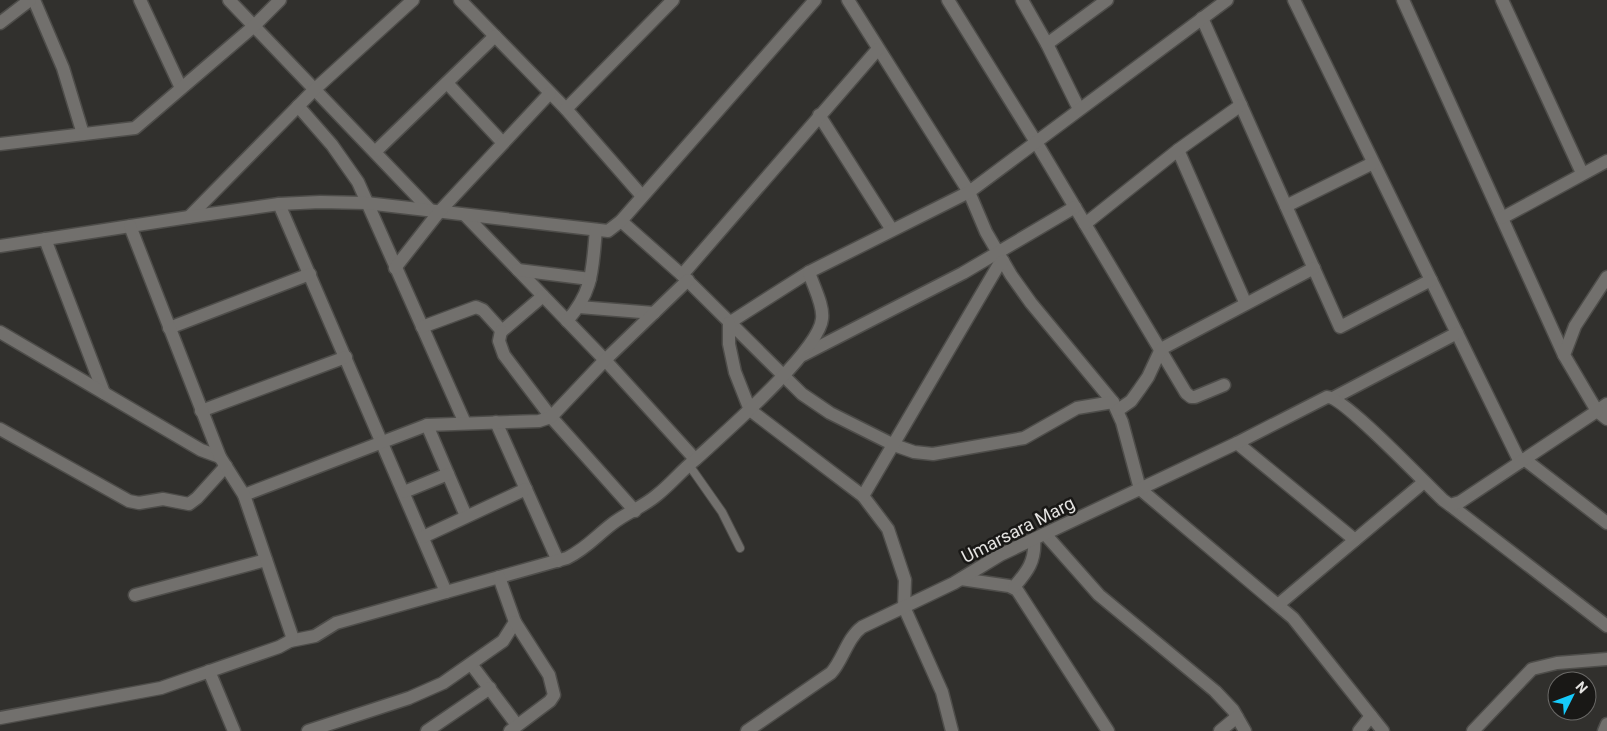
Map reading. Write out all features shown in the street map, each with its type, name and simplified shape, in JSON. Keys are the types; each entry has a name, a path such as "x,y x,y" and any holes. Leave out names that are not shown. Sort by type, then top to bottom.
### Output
{"street":[{"path":"0,23 30,0"},
{"path":"34,0 65,74 83,134"},
{"path":"140,0 181,88"},
{"path":"229,0 435,211"},
{"path":"0,144 135,128 254,26 280,0"},
{"path":"189,217 315,89 413,0"},
{"path":"460,0 566,110 642,196"},
{"path":"566,110 673,0"},
{"path":"0,246 279,204 320,202 366,204 608,231 621,221 815,0"},
{"path":"848,0 969,192 986,232 1031,304 1116,406 1140,489 1293,618 1383,731"},
{"path":"948,0 1191,397 1224,385"},
{"path":"1022,0 1047,44 1079,109"},
{"path":"1047,44 1107,0"},
{"path":"729,322 808,272 969,192 1227,0"},
{"path":"1294,0 1457,333 1522,461 1607,523"},
{"path":"1404,0 1564,355 1604,411 1522,461 1460,502 1450,505"},
{"path":"1502,0 1582,173"},
{"path":"1202,18 1340,327 1431,280"},
{"path":"376,152 495,36"},
{"path":"244,495 427,425 539,421 550,418 605,360 654,313 819,115 878,49"},
{"path":"447,83 504,143"},
{"path":"396,268 435,211 504,143 550,93"},
{"path":"1085,224 1178,150 1241,105"},
{"path":"298,106 347,165 358,182 366,204 465,423"},
{"path":"819,115 892,230"},
{"path":"1178,150 1245,302"},
{"path":"1502,218 1607,161"},
{"path":"1286,206 1373,162"},
{"path":"279,204 446,592"},
{"path":"802,355 1001,257 1075,206"},
{"path":"465,215 605,360 692,462"},
{"path":"621,221 685,278 802,394 830,413 894,445 914,452 933,454 1024,438 1039,432 1077,408 1116,406 1131,400 1144,384 1161,349 1245,302 1314,268"},
{"path":"130,226 201,411 223,461 244,495 292,636 290,641"},
{"path":"567,321 579,307 587,291 596,230"},
{"path":"45,239 104,393"},
{"path":"862,496 894,445 998,266 1001,257"},
{"path":"518,270 590,279"},
{"path":"0,718 160,688 279,647 290,641 315,636 336,623 558,561 584,550 614,522 635,511 658,495 692,462 740,421 802,355 818,332 822,320 822,310 808,272"},
{"path":"169,328 310,274"},
{"path":"1564,355 1575,326 1607,277"},
{"path":"543,296 501,331 499,341 504,355 550,418 635,511"},
{"path":"422,327 476,307 483,310 501,331"},
{"path":"579,307 654,313"},
{"path":"729,322 729,344 734,372 750,410 862,496 888,529 905,580 904,607 942,692 952,731"},
{"path":"0,332 200,450 223,461"},
{"name":"Umarsara Marg","path":"747,731 831,674 858,630 962,579 990,560 1237,443 1327,397 1333,398 1457,333"},
{"path":"201,411 346,357"},
{"path":"1333,398 1359,419 1450,505 1607,626"},
{"path":"496,422 558,561"},
{"path":"427,425 466,516"},
{"path":"0,429 130,501 139,503 163,499 189,504 198,498 223,461"},
{"path":"1237,443 1355,540"},
{"path":"404,492 448,474"},
{"path":"1278,604 1424,482"},
{"path":"423,537 526,489"},
{"path":"1014,587 1028,570 1033,560 1039,536 1100,594 1215,691 1244,727 1220,731"},
{"path":"136,595 266,560"},
{"path":"471,664 490,688 514,728 550,701 554,694 549,674 515,622 500,577"},
{"path":"962,579 1014,587 1108,731"},
{"path":"308,731 334,727 443,683 503,641 515,622"},
{"path":"1472,731 1532,669 1557,663 1607,660"},
{"path":"209,671 234,731"},
{"path":"427,731 490,688"},
{"path":"1359,731 1371,716"},
{"path":"1604,731 1607,724"}],"lane":[{"path":"692,462 722,512 740,548"}]}
